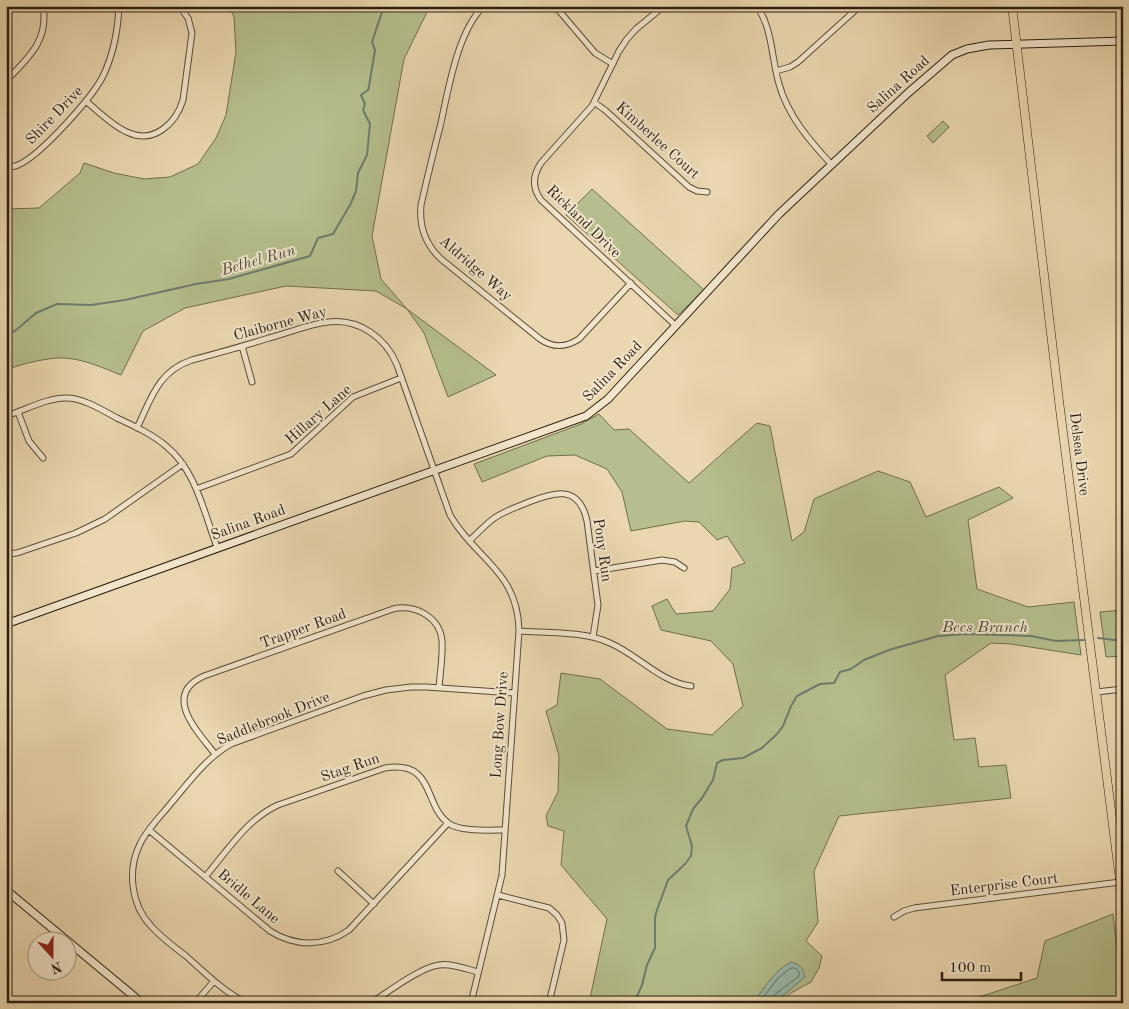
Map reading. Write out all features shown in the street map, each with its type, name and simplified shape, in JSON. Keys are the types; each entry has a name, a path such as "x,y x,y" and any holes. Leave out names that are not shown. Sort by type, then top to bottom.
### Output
{"main road":[{"name":"Delsea Drive","path":"1012,6 1061,419 1123,904"}],"street":[{"path":"6,81 28,58 41,38 45,18 43,6"},
{"name":"Shire Drive","path":"6,167 16,166 40,150 86,102 104,75 110,60 118,28 119,6"},
{"path":"86,102 128,133 136,135 155,134 169,126 180,110 184,100 192,33 188,18 179,6"},
{"name":"Aldridge Way","path":"484,6 470,26 452,75 422,205 421,224 428,243 441,259 540,339 553,345 568,345 579,339 631,283"},
{"path":"555,6 592,50 613,64"},
{"name":"Rickland Drive","path":"664,6 630,35 621,47 595,103 539,166 535,176 535,189 543,203 675,325"},
{"path":"757,6 769,29 776,71 783,97 794,120 831,164"},
{"path":"776,71 790,67 798,62 860,6"},
{"name":"Salina Road","path":"6,624 579,419 592,412 608,399 779,214 908,93 952,55 976,47 1016,43 1123,41"},
{"name":"Kimberlee Court","path":"595,103 608,112 689,187 694,190 707,192"},
{"name":"Claiborne Way","path":"137,428 160,384 171,370 184,362 322,323 338,321 368,330 384,343 394,359 434,470"},
{"path":"242,346 252,382"},
{"name":"Hillary Lane","path":"196,489 291,454 354,397 401,378"},
{"path":"6,416 50,401 73,398 90,404 137,428 167,447 183,464 196,489 217,547"},
{"path":"18,412 29,441 43,458"},
{"path":"6,554 17,553 95,524 183,464"},
{"name":"Long Bow Drive","path":"434,470 450,515 508,585 516,605 518,631 502,875 471,1003"},
{"name":"Pony Run","path":"470,540 493,519 547,495 553,493 563,494 574,498 584,510 594,570 598,605 593,637"},
{"path":"594,570 662,560 675,562 684,568"},
{"name":"Trapper Road","path":"215,754 190,722 186,713 185,698 188,690 194,683 204,676 392,609 403,607 417,610 427,615 438,628 442,643 439,688"},
{"path":"518,631 593,637 619,647 669,679 679,684 691,686"},
{"name":"Saddlebrook Drive","path":"246,1003 214,981 151,926 140,910 135,896 132,873 137,850 150,830 201,768 215,754 238,742 374,693 412,687 514,693"},
{"path":"1096,692 1123,689"},
{"name":"Stag Run","path":"206,876 245,830 266,811 278,805 384,768 404,768 418,776 425,783 439,813 448,823"},
{"path":"448,823 462,828 505,830"},
{"name":"Bridle Lane","path":"150,830 265,927 280,937 294,942 316,943 338,936 353,926 448,823"},
{"path":"338,871 374,904"},
{"name":"Enterprise Court","path":"894,917 914,908 1120,882"},
{"path":"6,890 142,1003"},
{"path":"498,895 548,908 557,915 562,923 564,940 549,1003"},
{"path":"371,1003 423,970 434,966 451,965 478,972"},
{"path":"196,1003 214,981"}],"green space":[{"path":"229,6 430,6 404,59 372,236 381,279 407,309 376,291 286,286 185,308 143,331 121,375 86,362 64,358 35,361 6,370 6,209 39,208 80,173 84,163 114,173 144,179 170,177 198,164 216,138 226,115 236,52 234,17"},
{"path":"943,121 949,127 933,143 927,136"},
{"path":"592,189 704,290 678,315 566,215"},
{"path":"407,309 496,375 448,397 424,333"},
{"path":"599,414 614,430 629,429 689,483 757,423 770,426 792,541 804,532 814,499 878,471 910,482 926,517 999,487 1013,498 968,520 977,589 1028,607 1074,602 1081,655 1011,644 991,643 945,675 954,740 975,738 979,767 1006,765 1011,798 839,816 814,871 818,922 806,941 822,956 819,968 811,982 791,993 780,1003 589,1003 607,919 561,865 564,831 548,826 546,816 558,792 559,756 546,711 557,705 561,673 600,679 667,729 712,735 743,706 733,664 711,641 661,630 652,606 667,599 676,614 713,611 730,589 732,568 745,563 727,536 717,540 699,522 685,521 631,531 622,492 607,469 575,455 547,456 482,482 474,464 581,424"},
{"path":"1123,610 1123,656 1106,657 1100,612"},
{"path":"1113,914 1123,1003 956,1003 1037,978 1045,941"}],"water":[{"path":"791,962 801,967 805,977 774,1003 753,1003 774,975"}],"waterway":[{"name":"Bethel Run","path":"6,335 15,331 36,313 57,304 91,305 125,300 196,284 229,279 310,256 318,238 333,234 350,205 356,191 358,173 367,155 370,124 363,110 365,104 361,95 368,90 375,50 372,42 384,6"},
{"name":"Bees Branch","path":"634,1003 655,948 655,917 668,880 691,856 692,846 686,826 693,809 713,780 717,763 723,760 743,758 762,748 783,726 797,696 820,684 834,683 840,672 851,669 864,660 889,650 938,636 966,634 1031,636 1056,641 1084,640"},
{"name":"Bees Branch","path":"1098,638 1123,641"}]}
